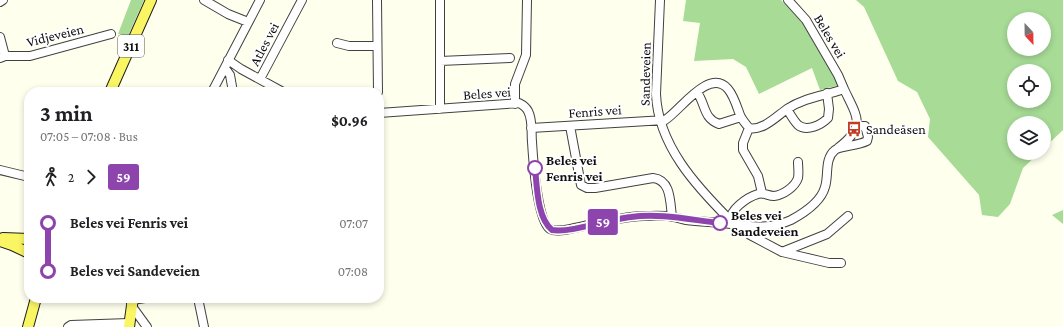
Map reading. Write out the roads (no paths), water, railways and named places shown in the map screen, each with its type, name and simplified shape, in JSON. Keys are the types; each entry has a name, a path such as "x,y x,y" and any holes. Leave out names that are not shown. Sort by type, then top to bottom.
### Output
{"main road":[{"name":"311","path":"112,87 152,0"},
{"path":"0,240 24,239"},
{"path":"0,240 24,251"},
{"path":"23,327 29,303"},
{"path":"28,327 35,303"},
{"path":"129,325 132,303"}],"street":[{"path":"204,0 228,14 248,22"},
{"path":"214,87 260,0"},
{"name":"Atles vei","path":"260,79 302,0"},
{"path":"377,0 378,87"},
{"path":"440,0 440,109"},
{"path":"514,104 517,77 526,55 528,0"},
{"name":"Sandeveien","path":"660,0 656,105 660,120 683,167 701,190 733,223 750,235 782,252 823,262 841,263"},
{"name":"Beles vei","path":"384,113 519,103 527,108 531,128 539,200 543,219 552,230 566,230 631,217 672,217 758,226 780,224 792,219 809,208 822,194 826,186 828,160 831,154 852,135 857,126 857,121 842,90 838,75 806,20 788,0"},
{"name":"Vidjeveien","path":"0,37 2,57 30,56 111,34"},
{"path":"337,43 349,46 377,46"},
{"path":"440,61 510,58"},
{"path":"226,64 260,79 274,87"},
{"path":"226,64 232,87"},
{"name":"Fenris vei","path":"531,128 665,120 688,99 710,83 720,84 729,91 741,117 749,128"},
{"path":"762,193 758,176 743,150 743,143 749,128 761,126 787,109 806,99 842,90"},
{"path":"697,92 708,117 713,122 719,124 741,117"},
{"path":"787,109 798,125 802,127 810,128 820,124 828,118 829,109 827,93"},
{"path":"570,126 580,185 587,188 595,188 658,178 666,185 672,217"},
{"name":"Beles vei","path":"837,148 855,146 867,140 868,137 865,126 857,126"},
{"path":"733,223 731,216 746,200 762,193 774,196 790,189 798,178 798,162"},
{"path":"0,170 24,176"},
{"path":"782,252 827,234 848,216"},
{"path":"133,303 147,327"},
{"path":"199,303 204,327"},
{"path":"68,327 71,325 129,325"}],"place":[{"name":"Sandeåsen","path":"854,129"},
{"name":"Beles vei Fenris vei","path":"535,168"},
{"name":"Beles vei Sandeveien","path":"720,223"}]}
